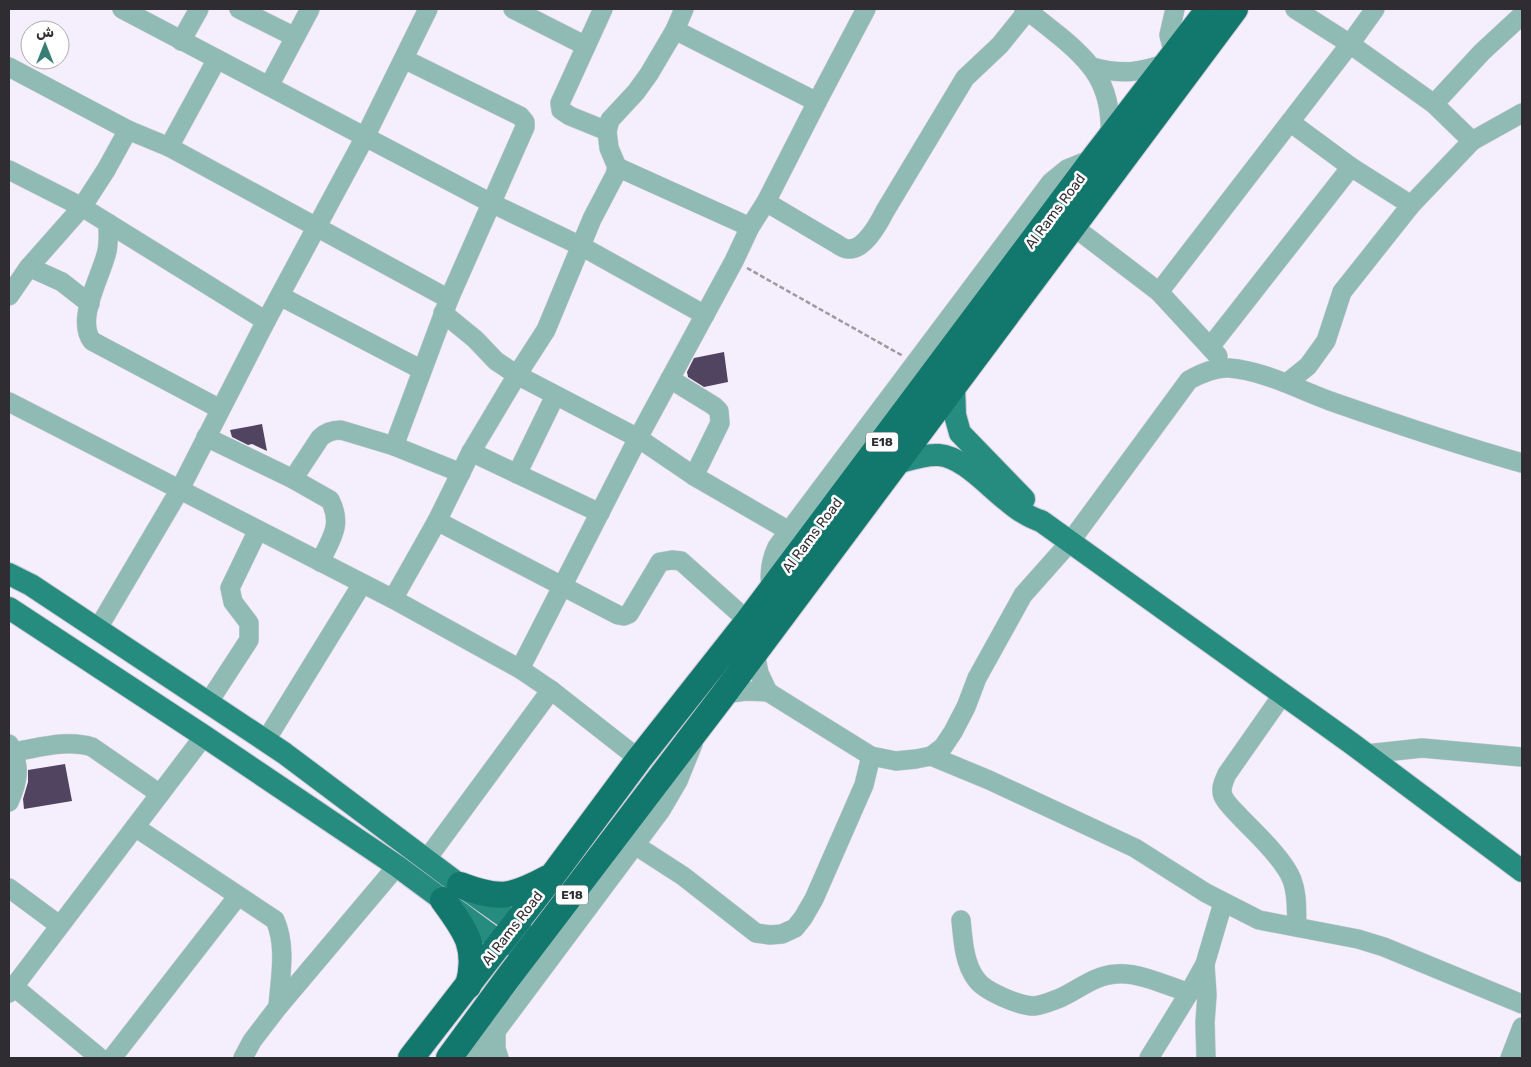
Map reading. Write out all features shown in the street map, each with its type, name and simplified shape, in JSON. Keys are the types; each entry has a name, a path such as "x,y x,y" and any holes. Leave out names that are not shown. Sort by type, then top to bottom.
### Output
{"highway":[{"name":"Al Rams Road","path":"449,1058 522,940 553,875 639,759 772,590 1103,148 1172,59 1229,9"},
{"name":"Al Rams Road","path":"411,1058 468,986 522,940 695,732 1074,227 1229,9"},
{"path":"468,986 472,964 470,943 461,923 452,892 495,896 508,895 521,892 553,875"}],"main road":[{"path":"954,386 955,415 960,433 1030,505 1041,521"},
{"path":"897,463 928,455 945,456 954,459 1023,514 1041,521 1283,694 1522,871"},
{"path":"9,574 31,586 266,740 426,860 452,892"},
{"path":"9,608 397,866 452,892 522,940"},
{"path":"204,736 211,735 219,738 263,769 270,769 278,764 284,753"}],"street":[{"path":"122,9 491,203 581,246 706,315"},
{"path":"181,41 199,9"},
{"path":"239,9 295,37"},
{"path":"269,86 310,9"},
{"path":"513,9 586,46"},
{"path":"603,9 560,103 561,110 570,116 607,131"},
{"path":"393,599 437,521 471,452 546,330 592,219 613,181 617,167 609,148 607,131 610,120 636,92 675,30 684,9"},
{"path":"520,669 638,438 706,315 750,227 766,202 816,102 866,9"},
{"path":"766,202 837,244 848,249 858,247 878,225 965,78 1000,45 1027,9 1063,38 1092,67 1102,83 1108,100 1111,119 1103,148 1067,169 1050,182 914,362 778,547 772,558 770,569 772,590"},
{"path":"1092,67 1111,72 1131,73 1151,69 1172,59 1170,35 1175,9"},
{"path":"1294,9 1350,44 1434,104 1472,141"},
{"path":"1160,292 1375,9"},
{"path":"97,630 179,490 266,321 365,137 426,10"},
{"path":"1434,104 1482,52 1522,15"},
{"path":"675,30 816,102"},
{"path":"169,147 216,59"},
{"path":"394,446 446,306 525,127 525,122 520,116 404,59"},
{"path":"9,67 128,130 169,147 317,228 446,306 496,361 517,375 638,438 694,476 789,531"},
{"path":"1286,382 1308,366 1326,341 1342,292 1411,205 1472,141 1521,115"},
{"path":"1290,122 1351,167 1411,205"},
{"path":"9,296 29,268 82,207 106,170 128,130"},
{"path":"617,167 750,227"},
{"path":"1210,347 1351,167"},
{"path":"9,170 82,207 266,321"},
{"path":"108,223 107,250 86,322 88,336 92,341 220,409"},
{"path":"1074,227 1160,292 1227,368"},
{"path":"29,268 62,282 90,304"},
{"path":"280,296 422,370"},
{"path":"724,694 746,691 768,692 871,756 896,761 931,756 943,747 953,732 966,707 977,678 1023,595 1070,542 1189,380 1207,371 1227,368 1247,371 1286,382 1328,400 1522,463"},
{"path":"670,379 719,410 720,423 694,476"},
{"path":"517,474 555,396"},
{"path":"9,402 393,599 520,669 551,690 639,759"},
{"path":"293,479 320,438 325,433 333,430 341,430 394,446 461,473"},
{"path":"206,436 293,479 330,500 334,507 336,525 320,562"},
{"path":"471,452 600,513"},
{"path":"437,521 618,616 629,614 660,562 672,560 680,562 748,621"},
{"path":"208,703 249,640 249,623 233,602 230,588 258,530"},
{"path":"266,740 362,584"},
{"path":"755,652 759,673 768,692"},
{"path":"426,860 551,690"},
{"path":"1283,694 1227,774 1222,785 1223,796 1230,806 1257,834 1285,868 1292,880 1296,903 1296,927"},
{"path":"476,1058 661,810 678,781 692,748 695,732"},
{"path":"90,1055 11,990 204,736"},
{"path":"9,802 14,791 18,773 16,757 11,748 66,744 84,744 92,748 160,794"},
{"path":"1366,754 1422,748 1522,757"},
{"path":"635,845 683,876 756,933 782,934 795,928 814,899 864,785 871,756"},
{"path":"931,756 989,780 1135,848 1223,903 1259,920 1358,939 1384,947 1522,1004"},
{"path":"135,827 275,920 282,944 278,1007"},
{"path":"243,1058 252,1041 278,1007 397,866"},
{"path":"9,888 59,925"},
{"path":"112,1058 238,896"},
{"path":"1149,1058 1189,994 1205,964 1223,903"},
{"path":"961,920 967,960 976,979 982,986 1019,1003 1033,1006 1044,1004 1100,978 1115,974 1135,975 1189,994"},
{"path":"1205,964 1207,995 1205,1022 1206,1058"},
{"path":"1510,1058 1522,1027"},
{"path":"496,1031 496,1048 499,1058"}],"path":[{"path":"734,261 914,362"}],"building":[{"path":"724,352 728,382 704,387 688,377 687,372 694,358"},
{"path":"262,424 267,451 232,437 230,430"},
{"path":"65,764 72,801 24,809 23,799 28,782 28,770"}]}
